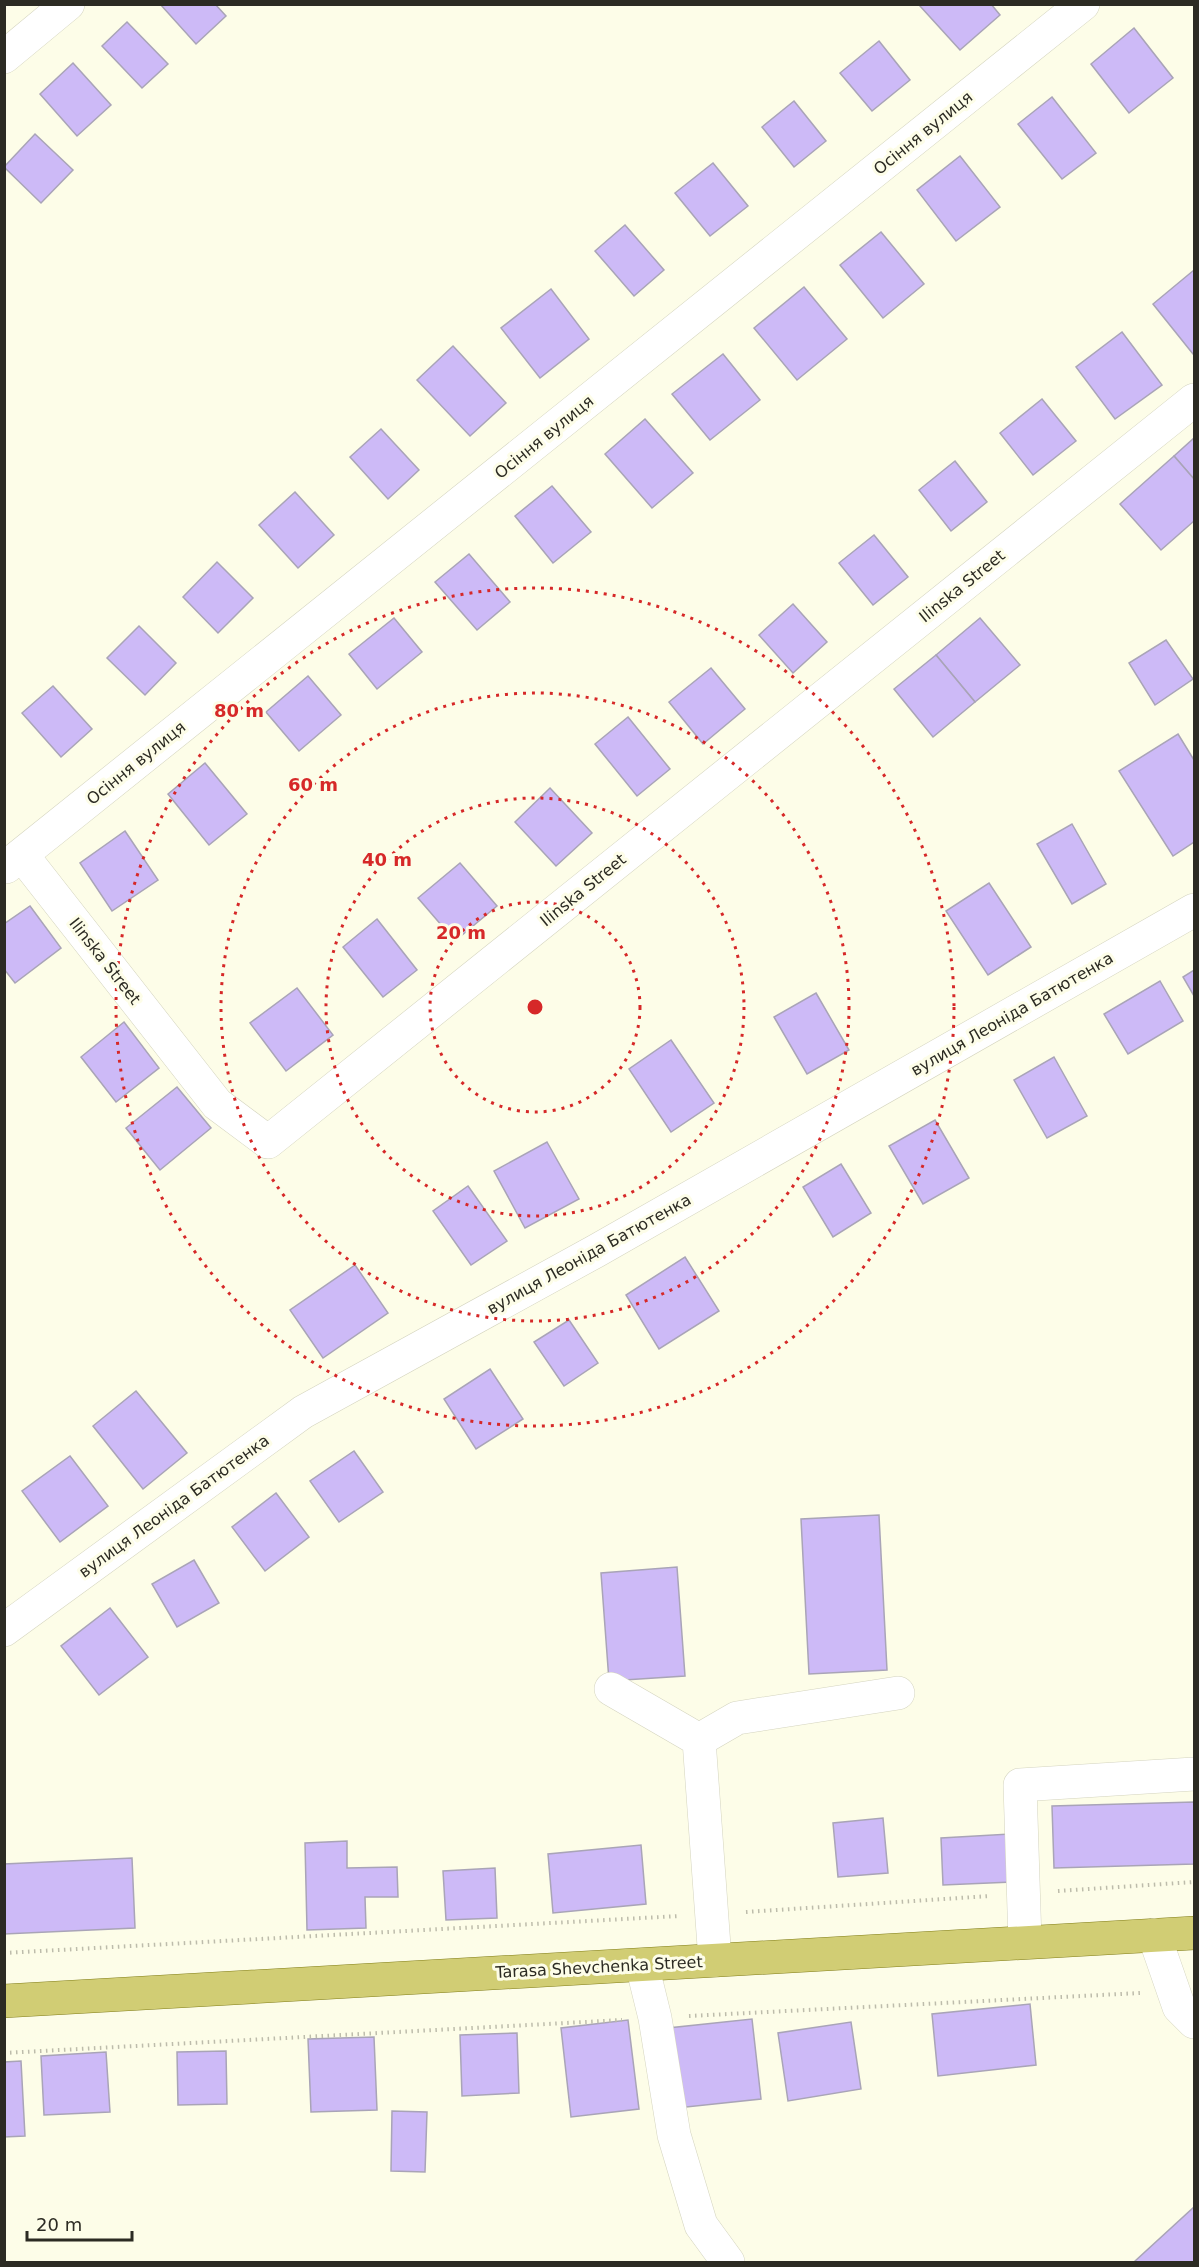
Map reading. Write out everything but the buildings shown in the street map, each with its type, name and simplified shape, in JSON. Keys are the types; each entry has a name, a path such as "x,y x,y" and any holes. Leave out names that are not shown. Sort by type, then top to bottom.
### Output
{"main road":[{"name":"Tarasa Shevchenka Street","path":"4,2001 1194,1933"}],"street":[{"path":"4,57 68,4"},
{"name":"Осіння вулиця","path":"13,862 1083,4"},
{"name":"Ilinska Street","path":"13,862 217,1104 268,1142 1194,400"},
{"name":"вулиця Леоніда Батютенка","path":"4,1630 303,1412 596,1251 1194,910"},
{"path":"611,1689 699,1740"},
{"path":"699,1740 737,1718 898,1693"},
{"path":"699,1740 715,1960"},
{"path":"1025,1942 1020,1785 1194,1774"},
{"path":"1154,1935 1179,2007 1194,2022"},
{"path":"642,1965 655,2018 674,2135 701,2225 717,2262"},
{"path":"701,2225 728,2262"}],"path":[{"path":"4,1953 711,1914 1194,1882"},
{"path":"4,2053 1173,1992"}]}
